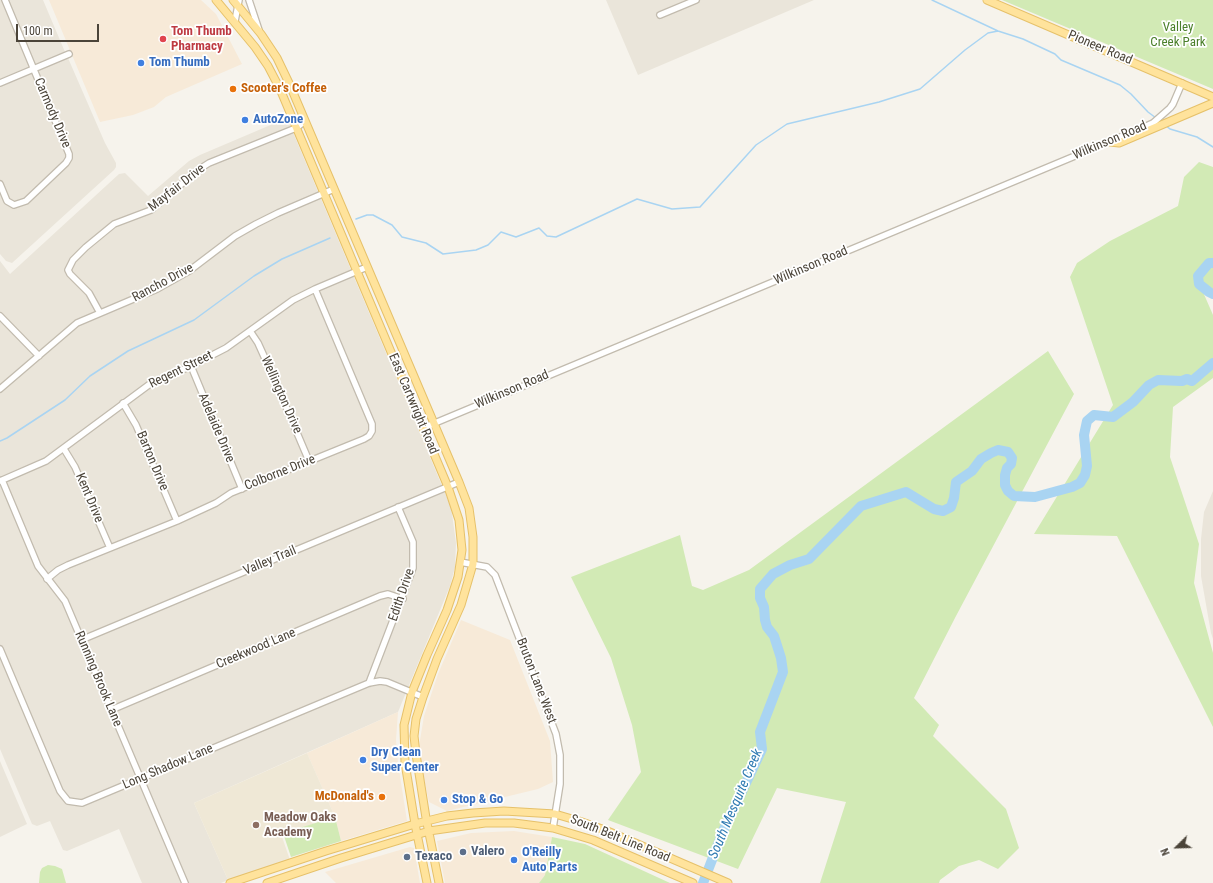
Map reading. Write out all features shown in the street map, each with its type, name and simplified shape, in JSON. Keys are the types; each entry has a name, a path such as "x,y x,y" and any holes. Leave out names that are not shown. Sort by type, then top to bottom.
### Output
{"main road":[{"name":"East Cartwright Road","path":"216,0 235,21 258,51 280,89 448,487 459,520 462,550 458,576 447,610 412,692 404,725 405,763 427,883"},
{"name":"Pioneer Road","path":"987,0 1213,97"},
{"name":"East Cartwright Road","path":"236,2 261,34 277,58 289,83 469,508 472,522 473,564 461,605 437,659 423,697 416,719 414,736 427,821 439,883"},
{"path":"258,51 268,45"},
{"path":"1110,142 1119,143 1144,130 1213,103"},
{"name":"South Belt Line Road","path":"230,883 415,824 447,816 504,811 555,814 605,830 728,883"},
{"name":"South Belt Line Road","path":"267,883 320,865 429,832 487,823 514,822 553,828 593,840 693,883"},
{"path":"320,865 326,861 348,853 350,848 349,844"}],"street":[{"name":"Carmody Drive","path":"0,184 7,201 14,205 26,201 66,163 69,158 69,154 5,0"},
{"path":"249,0 261,34"},
{"path":"660,15 696,0"},
{"path":"235,21 236,2"},
{"path":"0,83 69,54"},
{"name":"Wilkinson Road","path":"1144,130 1170,108 1182,84"},
{"name":"Mayfair Drive","path":"100,313 89,293 70,274 68,270 72,260 114,224 151,210 198,170 209,163 296,128 305,121"},
{"name":"Wilkinson Road","path":"423,428 1110,142"},
{"name":"Rancho Drive","path":"0,389 77,323 157,289 181,276 235,236 256,224 334,189"},
{"name":"Regent Street","path":"1,480 46,461 150,384 191,366 226,348 293,300 315,289 368,267"},
{"name":"Colborne Drive","path":"48,579 58,570 68,565 177,521 216,503 231,493 369,436 372,431 372,424 315,289"},
{"path":"0,316 38,356"},
{"name":"Wellington Drive","path":"250,331 258,343 309,461"},
{"name":"Adelaide Drive","path":"191,366 242,489"},
{"name":"Barton Drive","path":"123,403 136,425 177,521"},
{"name":"Kent Drive","path":"64,449 76,467 110,548"},
{"name":"Running Brook Lane","path":"1,480 38,566 65,601 110,710 185,883"},
{"name":"Valley Trail","path":"81,640 459,482"},
{"name":"Edith Drive","path":"369,683 413,568 413,542 398,507"},
{"name":"Bruton Lane West","path":"460,562 487,567 495,575 556,734 560,755 560,784 553,828"},
{"name":"Creekwood Lane","path":"110,710 380,596 388,594 402,599"},
{"name":"Long Shadow Lane","path":"0,649 60,791 68,801 82,804 369,683 380,681 387,682 423,697"}],"shaded area":[{"path":"0,0 43,0 65,52 0,80"},
{"path":"49,0 201,0 216,14 242,64 166,97 154,107 133,115 100,122"},
{"path":"606,0 814,0 638,75"},
{"path":"68,58 105,143 116,163 116,167 12,263 6,261 0,254 0,87"},
{"path":"287,118 451,507 456,543 455,567 450,586 398,712 194,803 228,880 221,883 142,883 119,829 67,851 63,850 50,821 37,826 32,824 0,749 0,261 10,274 119,174 125,173 148,196 189,161"},
{"path":"1213,491 1213,639 1201,576 1201,539 1204,512"},
{"path":"461,620 510,640 550,741 553,782 538,789 447,811 429,802 421,766 419,746 424,716 438,674"},
{"path":"398,712 396,740 407,821 341,841 335,817 307,753"},
{"name":"Meadow Oaks Academy","path":"307,753 335,817 281,834 290,860 228,880 194,803"},
{"path":"0,761 27,824 0,837"},
{"path":"514,831 552,837 545,875 539,883 445,883 437,841 471,833"},
{"path":"410,847 414,848 420,883 336,883 325,872"}],"green space":[{"name":"Valley Creek Park","path":"1002,0 1213,0 1213,89"},
{"path":"1199,162 1213,167 1213,289 1203,292 1213,315 1213,378 1173,407 1170,457 1199,544 1194,583 1213,653 1213,727 1117,536 1034,534 1113,405 1070,277 1077,263 1110,241 1178,206 1184,177"},
{"path":"1048,351 1074,394 914,698 939,725 933,736 1006,809 1019,848 998,869 979,860 959,866 940,880 939,883 820,883 846,802 777,788 738,869 608,820 641,772 632,725 611,658 571,577 680,535 692,586 703,590 749,570"},
{"path":"335,817 341,841 291,857 283,833"},
{"path":"552,837 585,844 670,883 539,883 545,875"},
{"path":"48,865 62,869 66,883 39,883 42,868"}],"waterway":[{"path":"932,0 998,31 1023,39 1055,54 1061,60 1120,85 1156,118"},
{"path":"356,219 367,215 373,215 392,225 402,237 426,243 443,254 476,250 488,245 501,232 516,237 539,228 547,236 556,237 637,199 672,209 700,207 756,145 787,124 879,102 920,89 965,50 988,33 998,31"},
{"path":"1165,125 1170,129 1197,137 1213,147"},
{"path":"0,441 65,400 90,376 128,351 194,320 254,276 282,259 330,238"},
{"name":"South Mesquite Creek","path":"1213,263 1209,263 1198,276 1199,284 1213,294"},
{"name":"South Mesquite Creek","path":"703,883 724,829 762,749 760,732 783,672 781,658 774,636 767,627 764,607 760,598 760,589 773,574 790,565 809,559 861,506 906,492 934,509 943,511 951,507 956,482 972,471 981,459 998,450 1008,452 1012,458 1011,464 1007,468 1005,475 1005,485 1008,491 1014,496 1035,497 1072,487 1080,483 1085,475 1087,466 1084,435 1087,421 1094,415 1113,417 1133,402 1149,385 1158,380 1182,381 1187,379 1192,381 1213,363"}],"place":[{"name":"Tom Thumb Pharmacy","path":"163,39"},
{"name":"Tom Thumb","path":"141,63"},
{"name":"Scooter's Coffee","path":"233,89"},
{"name":"AutoZone","path":"245,120"},
{"name":"Dry Clean Super Center","path":"363,760"},
{"name":"McDonald's","path":"382,797"},
{"name":"Stop & Go","path":"444,800"},
{"name":"Meadow Oaks Academy","path":"256,825"},
{"name":"Valero","path":"463,852"},
{"name":"Texaco","path":"407,857"},
{"name":"O'Reilly Auto Parts","path":"514,860"}]}
